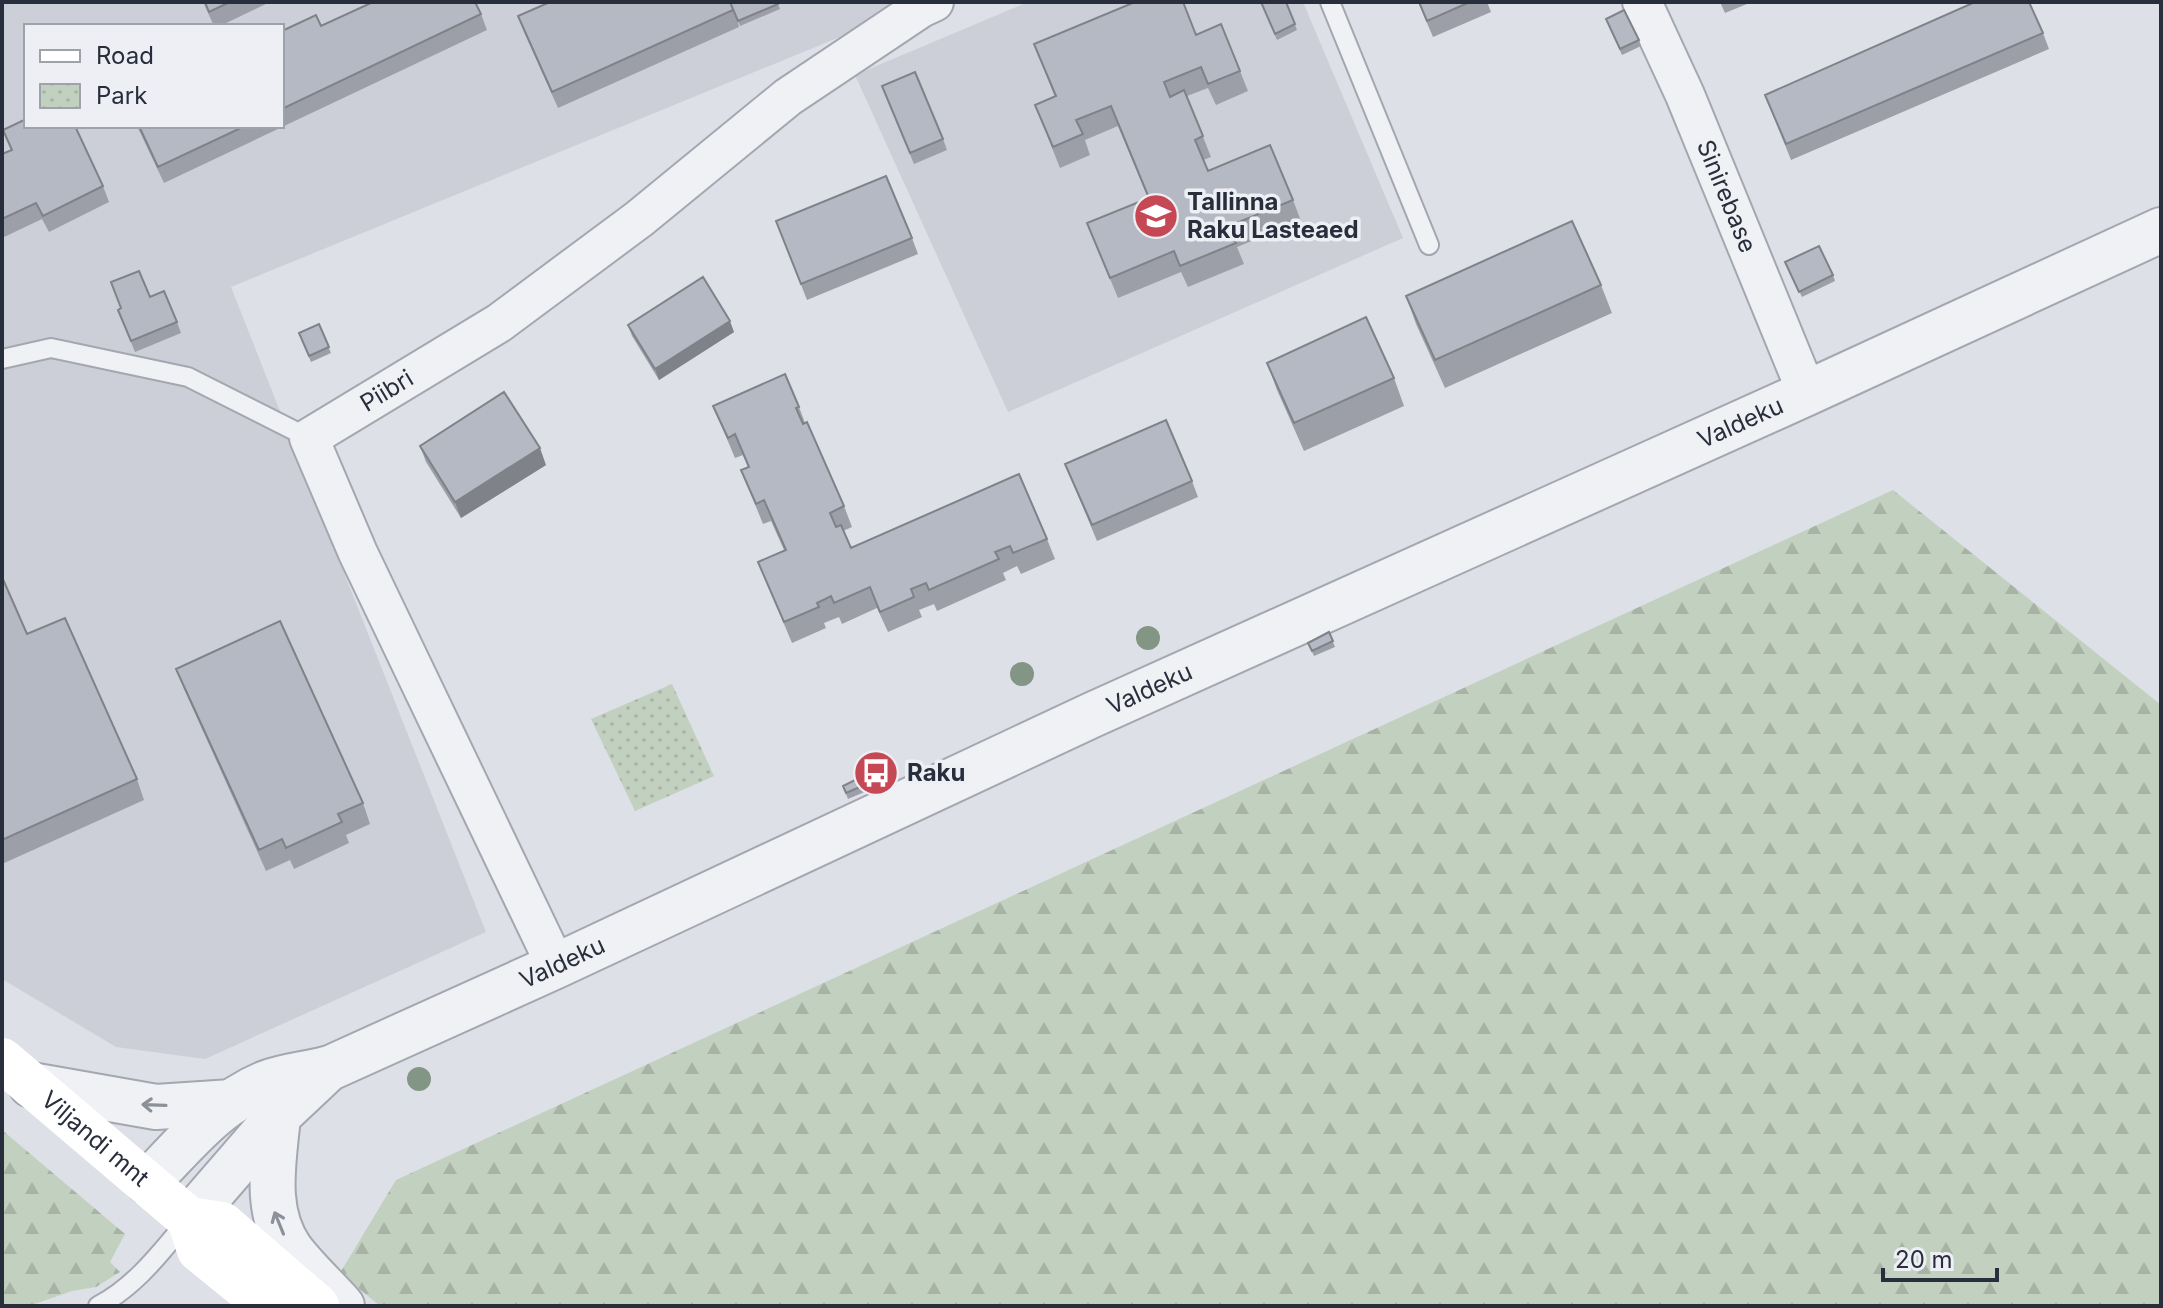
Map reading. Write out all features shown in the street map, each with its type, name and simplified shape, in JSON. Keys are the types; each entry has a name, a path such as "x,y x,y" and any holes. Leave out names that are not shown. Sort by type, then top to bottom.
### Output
{"main road":[{"name":"Viljandi mnt","path":"17,1073 189,1219 199,1250 268,1306"},
{"name":"Viljandi mnt","path":"189,1219 222,1224 317,1306"}],"street":[{"name":"Piibri","path":"309,438 499,323 639,219 788,97 934,2"},
{"name":"Sinirebase","path":"1642,2 1685,95 1807,393"},
{"name":"Valdeku","path":"189,1219 278,1116 328,1069 1092,715 2161,230"},
{"path":"309,438 358,553 556,966"},
{"path":"148,1182 201,1127 232,1102 267,1083 328,1069"},
{"path":"17,1073 156,1107 232,1102"},
{"path":"278,1116 272,1185 275,1217 290,1249 342,1306"}],"lane":[{"path":"1330,2 1429,245"},
{"path":"2,359 51,348 188,377 309,438"},
{"path":"98,1306 113,1298 141,1274 189,1219"}],"shaded area":[{"path":"2,2 925,2 231,287 486,932 205,1059 116,1047 2,979"},
{"name":"Tallinna Raku Lasteaed","path":"1028,2 1303,2 1403,238 1008,412 855,75"}],"green space":[{"path":"1893,490 2161,705 2161,1306 380,1306 340,1273 396,1180"},
{"path":"672,684 714,776 635,811 591,719"},
{"path":"2,1130 125,1234 110,1262 120,1272 96,1287 72,1291 29,1306 2,1306"}],"building":[{"path":"205,2 230,2 209,12"},
{"path":"373,2 475,2 481,14 284,108 284,30 316,15 321,26"},
{"path":"550,2 730,2 733,10 552,92 518,16"},
{"path":"730,2 777,2 778,4 738,21"},
{"path":"1135,2 1183,2 1196,35 1221,24 1240,71 1208,84 1201,67 1164,82 1170,97 1184,90 1203,136 1195,140 1208,171 1270,145 1293,200 1229,226 1236,243 1180,266 1174,251 1110,278 1087,223 1149,198 1111,106 1076,120 1083,134 1053,147 1035,105 1056,96 1034,44"},
{"path":"1261,2 1286,2 1295,24 1275,34"},
{"path":"1419,2 1470,2 1427,21"},
{"path":"1975,2 2029,2 2043,33 1786,144 1765,95"},
{"path":"1624,10 1639,40 1620,49 1606,19"},
{"path":"915,72 943,139 910,153 882,86"},
{"path":"24,120 24,128 76,128 103,186 43,216 36,203 2,219 2,154 12,150 3,130"},
{"path":"140,128 241,128 158,167"},
{"path":"886,176 912,238 801,284 776,221"},
{"path":"1572,221 1601,285 1435,360 1406,296"},
{"path":"1819,246 1833,275 1799,292 1785,262"},
{"path":"139,271 150,297 164,291 177,322 131,341 111,282"},
{"path":"703,277 730,321 655,369 628,325"},
{"path":"1366,317 1394,378 1294,423 1267,363"},
{"path":"319,324 329,347 309,356 299,333"},
{"path":"785,374 803,424 807,422 844,506 830,513 836,527 841,525 851,548 1019,474 1047,539 1013,553 1010,546 995,552 999,559 929,590 926,583 911,589 914,597 880,612 870,587 834,603 831,596 817,603 819,607 784,622 758,562 786,550 764,500 756,504 741,470 749,467 735,434 728,438 713,406"},
{"path":"504,392 540,448 455,502 420,446"},
{"path":"1166,420 1192,481 1092,525 1065,464"},
{"path":"2,577 27,634 65,618 137,779 2,840"},
{"path":"280,621 363,803 338,814 342,822 286,848 282,839 259,850 176,669"},
{"path":"1329,632 1333,641 1312,651 1308,643"},
{"path":"863,776 867,784 846,793 843,786"}],"place":[{"name":"Tallinna Raku Lasteaed","path":"1156,216"},
{"name":"Raku","path":"876,773"}]}
